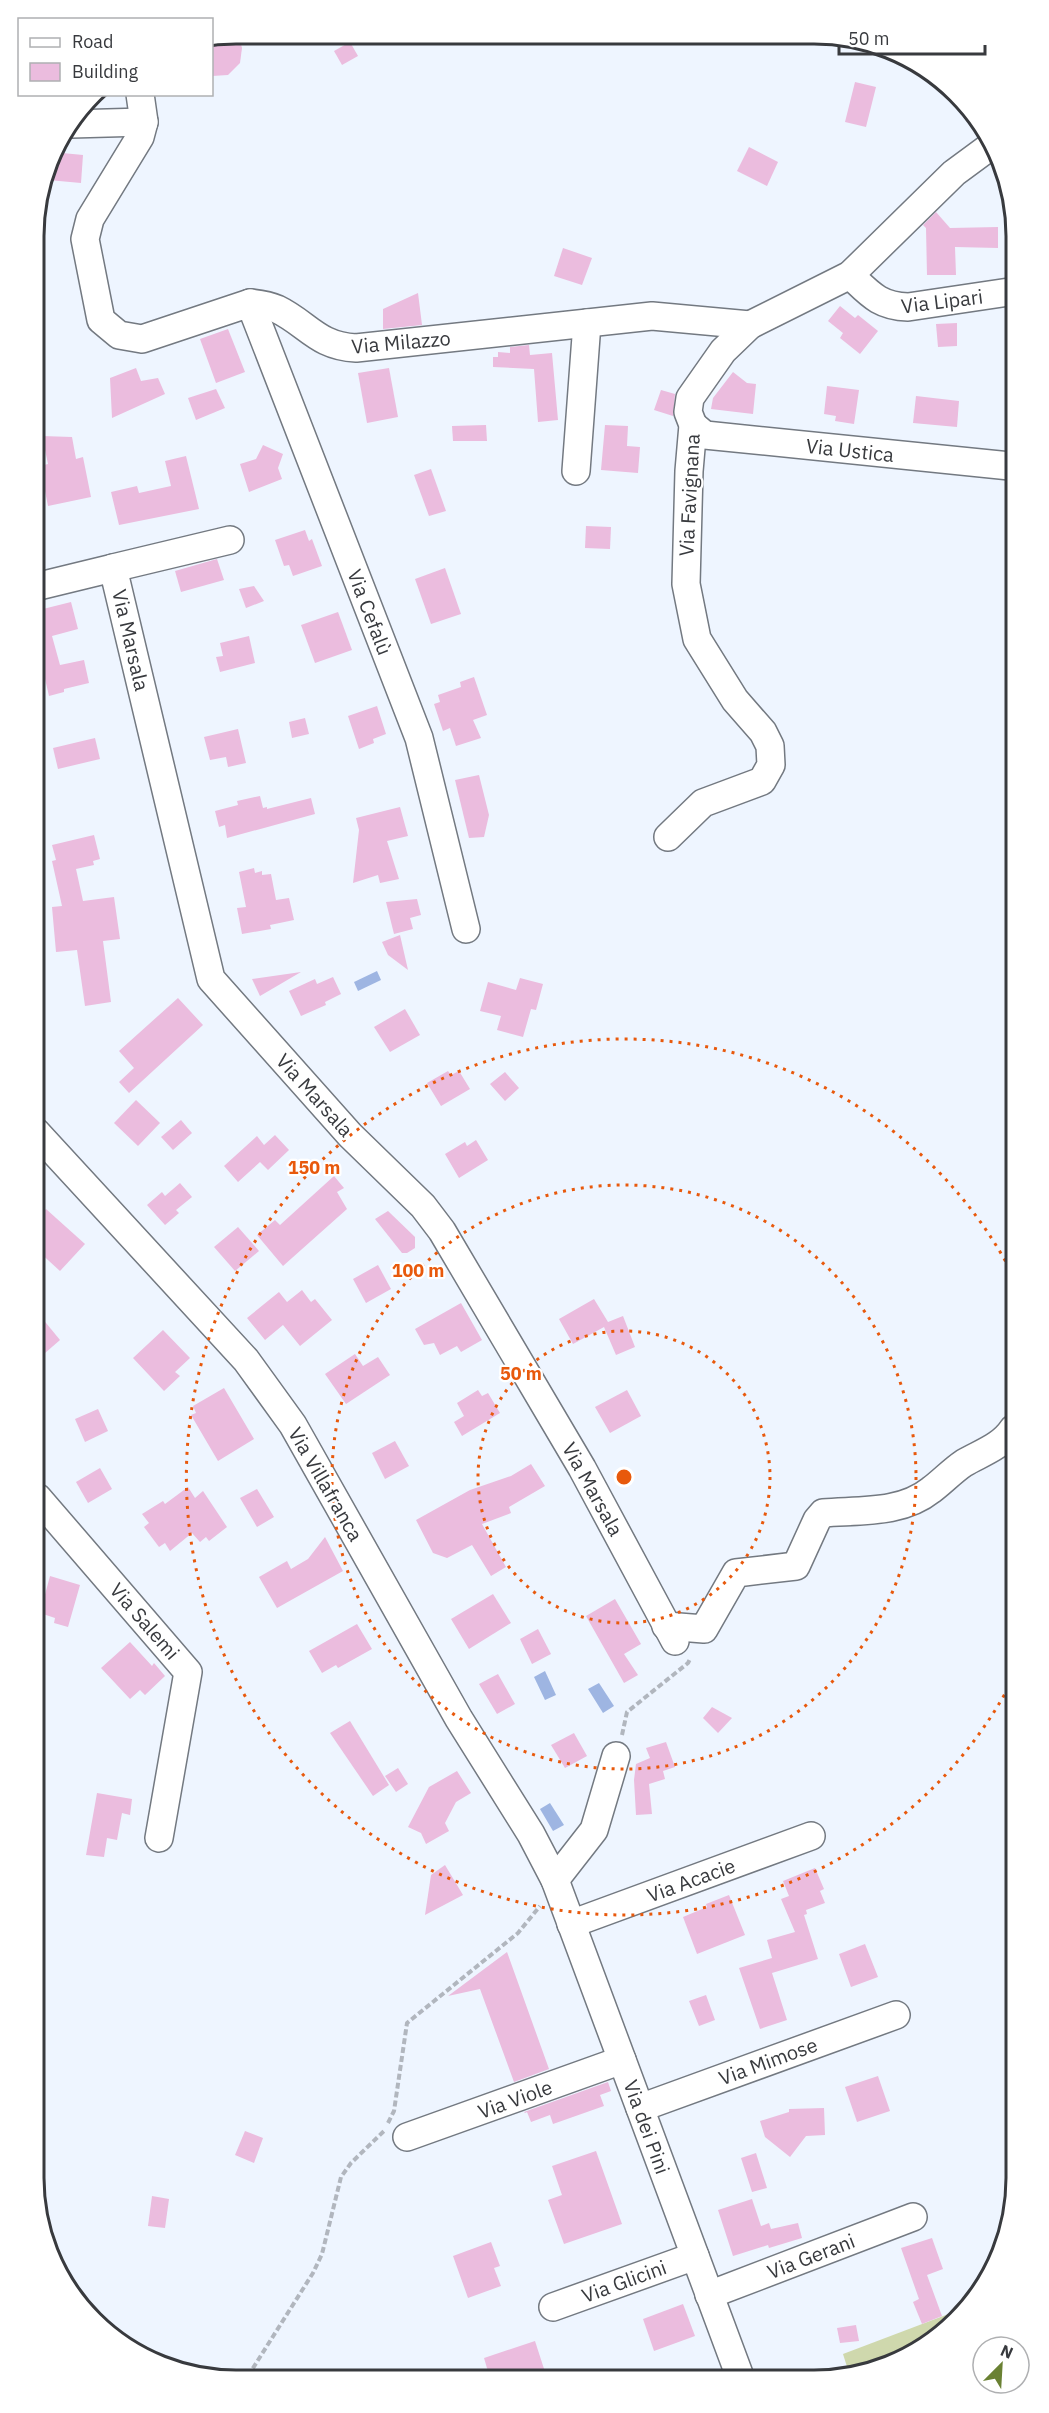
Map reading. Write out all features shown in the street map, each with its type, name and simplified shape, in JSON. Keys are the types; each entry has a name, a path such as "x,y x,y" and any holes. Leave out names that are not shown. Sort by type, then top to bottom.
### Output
{"street":[{"path":"140,96 144,122 140,137 90,219 86,230 101,320 118,335 142,339 250,303"},
{"path":"80,124 144,122"},
{"name":"Via Favignana","path":"668,837 703,803 762,781 771,765 770,746 763,732 735,699 697,639 686,584 689,471 693,426 688,412 690,398 723,351 750,325 850,275 954,173 985,150"},
{"name":"Via Lipari","path":"850,275 877,300 892,307 908,307 1006,292"},
{"name":"Via Milazzo","path":"250,303 279,309 323,341 339,347 356,348 652,316 750,325"},
{"name":"Via Cefalù","path":"250,303 419,738 466,929"},
{"path":"576,471 587,323"},
{"name":"Via Ustica","path":"693,426 705,435 1006,466"},
{"path":"113,568 230,540"},
{"name":"Via Marsala","path":"44,585 113,568 211,979 350,1135 423,1206 442,1231 582,1468 670,1633 704,1629"},
{"name":"Via Villafranca","path":"44,1141 246,1360 293,1425 459,1719 531,1834 555,1880"},
{"path":"704,1629 736,1573 796,1566 817,1520 823,1513 889,1508 910,1503 931,1491 963,1464 990,1451 1005,1438"},
{"name":"Via Salemi","path":"44,1505 188,1672 159,1838"},
{"path":"555,1880 594,1830 616,1756"},
{"name":"Via Acacie","path":"571,1924 811,1836"},
{"name":"Via dei Pini","path":"555,1880 738,2370"},
{"name":"Via Mimose","path":"640,2108 896,2014"},
{"name":"Via Viole","path":"407,2137 622,2060"},
{"name":"Via Gerani","path":"710,2295 913,2217"},
{"name":"Via Glicini","path":"553,2307 695,2256"}],"path":[{"path":"616,1756 627,1712 688,1663 704,1629"},
{"path":"252,2370 313,2273 322,2254 340,2176 385,2131 394,2110 407,2023 518,1933 542,1904 555,1880"}],"green space":[{"path":"948,2314 920,2337 887,2355 847,2366 843,2354"}],"water":[{"path":"377,971 381,980 358,991 354,982"},
{"path":"545,1671 556,1695 545,1700 534,1677"},
{"path":"599,1683 614,1706 603,1713 588,1689"},
{"path":"550,1803 564,1825 553,1831 540,1809"}],"building":[{"path":"241,44 240,63 228,75 213,76 213,45"},
{"path":"351,44 358,56 342,65 334,51"},
{"path":"855,82 876,87 866,127 845,122"},
{"path":"749,147 778,162 767,186 737,171"},
{"path":"62,153 83,155 81,183 52,180"},
{"path":"936,212 950,228 998,227 998,248 955,247 956,275 927,275 926,228 923,225"},
{"path":"563,248 592,258 582,285 554,276"},
{"path":"418,293 422,325 383,329 383,309"},
{"path":"840,306 855,318 858,315 878,331 860,354 840,338 843,333 828,321"},
{"path":"957,323 957,346 938,347 936,324"},
{"path":"228,329 245,372 216,383 200,339"},
{"path":"529,345 530,355 552,353 558,420 538,422 534,369 493,367 493,357 498,357 498,352 510,353 510,347"},
{"path":"136,368 141,381 158,378 165,394 112,418 110,378"},
{"path":"389,368 398,417 367,423 358,373"},
{"path":"733,372 747,383 756,384 753,414 711,409 713,398"},
{"path":"827,386 859,390 854,424 835,421 836,416 824,414"},
{"path":"216,389 225,408 196,420 188,398"},
{"path":"661,390 675,394 673,416 654,410"},
{"path":"916,396 959,401 957,427 913,423"},
{"path":"486,425 487,441 453,441 452,426"},
{"path":"605,425 628,426 627,446 640,447 638,473 601,470"},
{"path":"44,436 72,437 76,459 83,457 91,497 48,506 44,486 44,465 48,464"},
{"path":"263,445 283,454 278,468 282,479 249,492 240,464 256,459"},
{"path":"186,456 199,509 119,525 111,492 137,486 139,493 171,486 165,461"},
{"path":"431,469 446,511 429,516 414,475"},
{"path":"586,526 611,527 610,549 585,548"},
{"path":"305,530 309,541 312,539 322,566 293,576 289,565 284,566 275,540"},
{"path":"217,559 224,580 181,592 175,571"},
{"path":"445,568 461,614 431,624 415,579"},
{"path":"254,586 264,601 246,608 239,589"},
{"path":"71,602 78,629 52,636 60,665 84,660 89,683 64,689 64,692 49,696 44,675 44,609"},
{"path":"338,612 352,650 315,663 301,625"},
{"path":"249,636 255,663 220,672 216,657 223,656 220,643"},
{"path":"474,677 487,715 473,720 481,738 456,746 450,728 443,731 434,704 440,702 438,695 461,687 460,682"},
{"path":"377,706 386,734 373,739 374,743 359,749 348,716"},
{"path":"305,718 309,734 292,738 289,722"},
{"path":"238,729 246,763 228,767 226,757 210,760 204,737"},
{"path":"95,738 100,759 58,769 53,748"},
{"path":"479,775 489,815 484,837 469,838 455,780"},
{"path":"260,796 263,808 267,807 267,809 311,798 315,814 227,838 225,825 219,827 215,811 238,805 237,801"},
{"path":"400,807 408,836 387,841 399,879 380,883 378,875 353,883 359,830 356,818"},
{"path":"94,835 100,859 93,861 94,865 76,869 83,901 114,897 120,939 103,941 111,1002 85,1006 77,950 56,952 52,907 62,906 52,861 56,860 52,845"},
{"path":"254,868 255,873 262,871 262,875 271,874 276,900 289,898 294,920 270,925 271,929 242,934 237,908 246,907 239,872"},
{"path":"417,899 421,915 410,918 413,929 394,934 386,902"},
{"path":"400,935 408,970 388,955 382,942"},
{"path":"301,972 260,996 252,979"},
{"path":"333,977 341,994 325,1002 326,1005 301,1016 289,991 315,979 317,984"},
{"path":"520,978 543,984 536,1010 531,1009 523,1037 497,1030 501,1016 480,1011 488,982 516,990"},
{"path":"178,998 203,1025 129,1093 119,1082 134,1068 119,1051"},
{"path":"405,1009 420,1035 390,1052 374,1027"},
{"path":"448,1071 451,1075 459,1071 470,1089 441,1106 427,1083"},
{"path":"505,1072 519,1088 505,1101 490,1084"},
{"path":"136,1100 160,1123 138,1146 114,1123"},
{"path":"181,1120 192,1133 173,1150 161,1137"},
{"path":"275,1135 289,1150 268,1170 260,1162 238,1182 224,1166 257,1136 264,1145"},
{"path":"476,1140 488,1160 459,1178 445,1154 465,1142 467,1146"},
{"path":"334,1176 344,1188 337,1192 347,1209 283,1266 257,1235 275,1220 280,1225"},
{"path":"180,1183 192,1197 176,1210 179,1213 165,1225 147,1205 162,1192 165,1196"},
{"path":"46,1209 85,1244 60,1271 44,1256 44,1211"},
{"path":"388,1211 415,1237 415,1248 407,1253 402,1253 375,1219"},
{"path":"238,1227 259,1251 235,1271 214,1247"},
{"path":"378,1265 391,1289 366,1303 353,1279"},
{"path":"302,1290 311,1302 315,1299 332,1320 300,1346 283,1325 265,1340 247,1318 279,1292 287,1302"},
{"path":"594,1299 608,1322 623,1316 635,1347 616,1355 604,1327 573,1344 559,1319"},
{"path":"461,1303 482,1340 461,1352 457,1346 440,1355 434,1343 424,1345 415,1329"},
{"path":"44,1321 60,1340 44,1354"},
{"path":"163,1330 190,1358 175,1372 180,1376 164,1391 133,1358"},
{"path":"355,1354 363,1366 378,1357 390,1375 346,1404 325,1374"},
{"path":"224,1388 254,1439 218,1461 191,1415 196,1413 193,1406"},
{"path":"478,1390 482,1396 488,1393 500,1413 462,1436 454,1422 464,1416 457,1403"},
{"path":"627,1390 641,1416 610,1433 595,1407"},
{"path":"98,1409 108,1431 85,1442 75,1419"},
{"path":"395,1441 409,1466 385,1479 372,1453"},
{"path":"531,1464 545,1486 509,1507 511,1513 482,1524 506,1567 491,1576 472,1545 447,1558 433,1553 416,1520 470,1490 511,1476"},
{"path":"100,1468 112,1489 88,1503 76,1482"},
{"path":"188,1487 195,1498 203,1491 227,1527 209,1541 206,1537 200,1542 192,1533 170,1551 165,1543 159,1547 144,1527 149,1523 142,1514 163,1501 165,1504"},
{"path":"257,1489 274,1517 257,1527 240,1498"},
{"path":"325,1537 343,1571 277,1608 259,1577 287,1561 291,1569 308,1559"},
{"path":"50,1576 80,1585 68,1627 54,1623 55,1618 44,1614 44,1598"},
{"path":"493,1594 511,1623 469,1649 451,1619"},
{"path":"615,1599 641,1644 624,1654 638,1675 624,1683 586,1616"},
{"path":"357,1624 372,1649 338,1668 336,1665 322,1673 309,1651"},
{"path":"538,1629 551,1654 532,1664 520,1639"},
{"path":"130,1642 152,1666 154,1663 165,1676 145,1695 140,1690 130,1699 101,1668"},
{"path":"498,1674 515,1704 497,1714 479,1684"},
{"path":"712,1707 732,1718 718,1733 703,1718"},
{"path":"350,1721 389,1785 373,1796 330,1733"},
{"path":"574,1733 587,1756 565,1768 551,1745"},
{"path":"666,1742 675,1767 663,1771 665,1779 649,1784 652,1814 636,1815 634,1780 636,1764 650,1758 646,1748"},
{"path":"398,1768 408,1784 396,1792 385,1776"},
{"path":"457,1771 471,1793 456,1802 445,1823 449,1831 426,1844 421,1833 408,1827 429,1787"},
{"path":"97,1793 132,1799 130,1815 122,1813 117,1840 107,1838 104,1857 86,1855"},
{"path":"445,1865 463,1895 425,1915 431,1875"},
{"path":"815,1868 824,1889 820,1891 825,1903 806,1910 807,1914 804,1915 818,1959 772,1973 787,2020 760,2029 739,1968 772,1958 767,1940 795,1932 781,1899 789,1896 783,1881"},
{"path":"729,1895 745,1935 697,1954 683,1917 707,1907 706,1904"},
{"path":"865,1944 878,1977 851,1987 839,1954"},
{"path":"507,1952 549,2069 514,2082 480,1989 448,1996"},
{"path":"706,1995 715,2020 699,2026 689,2001"},
{"path":"878,2076 890,2111 857,2122 845,2087"},
{"path":"608,2082 611,2091 600,2095 604,2106 553,2124 550,2115 531,2122 527,2112 524,2112"},
{"path":"824,2108 825,2135 806,2136 790,2157 765,2137 760,2121 789,2112 789,2109"},
{"path":"245,2131 263,2138 254,2163 235,2155"},
{"path":"596,2151 622,2224 564,2244 548,2200 562,2195 552,2166"},
{"path":"756,2153 767,2188 752,2192 741,2158"},
{"path":"152,2196 169,2199 165,2228 148,2226"},
{"path":"752,2199 761,2226 769,2223 771,2229 798,2223 802,2238 769,2248 768,2245 733,2256 718,2210"},
{"path":"932,2238 943,2269 927,2275 942,2316 922,2324 913,2302 919,2299 901,2248"},
{"path":"491,2242 500,2266 494,2268 501,2286 468,2298 453,2256"},
{"path":"683,2304 695,2336 654,2351 643,2319"},
{"path":"856,2325 859,2341 840,2343 837,2328"},
{"path":"535,2341 544,2370 488,2370 484,2358"}]}
